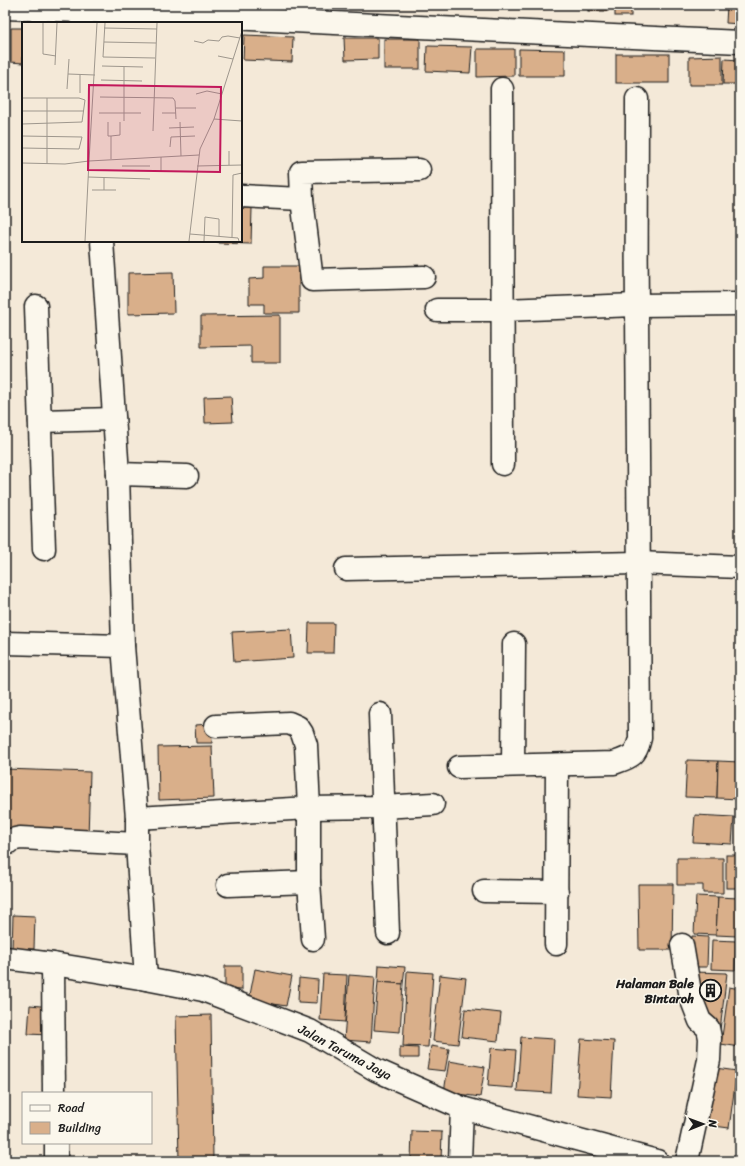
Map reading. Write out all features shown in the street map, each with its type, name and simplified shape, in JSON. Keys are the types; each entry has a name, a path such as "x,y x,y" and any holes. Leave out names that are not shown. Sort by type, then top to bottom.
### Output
{"street":[{"path":"5,8 80,13 740,42"},
{"path":"502,89 503,464"},
{"path":"459,768 513,765 614,763 628,758 637,750 640,738 637,563 637,99"},
{"path":"419,170 302,172 302,199 312,280 424,277"},
{"path":"242,196 302,199"},
{"path":"102,242 118,474 123,646 137,818 137,844 146,979"},
{"path":"437,310 503,310 636,305 740,304"},
{"path":"36,306 44,549"},
{"path":"40,421 114,419"},
{"path":"118,474 187,476"},
{"path":"346,569 637,563 740,567"},
{"path":"5,643 123,646"},
{"path":"513,765 514,644"},
{"path":"380,714 388,933"},
{"path":"216,726 289,723 298,726 302,733 306,745 309,808 309,882 313,939"},
{"path":"556,944 557,765"},
{"path":"137,818 309,808 383,807 433,804"},
{"path":"5,845 11,840 20,838 137,844"},
{"path":"228,885 309,882"},
{"path":"484,891 557,892"},
{"path":"682,945 691,998 700,1022 708,1028 710,1038 709,1060 687,1161"},
{"name":"Jalan Taruma Jaya","path":"5,958 146,979 203,990 310,1031 376,1070 462,1108 657,1161"},
{"path":"53,964 54,1092"},
{"path":"460,1161 462,1108"},
{"path":"56,1144 56,1161"}],"building":[{"path":"475,5 506,5 506,7 475,8"},
{"path":"588,5 608,5 608,11 588,11"},
{"path":"615,5 631,5 631,16 615,16"},
{"path":"658,5 673,5 674,9 658,9"},
{"path":"727,5 740,5 740,24 726,23"},
{"path":"11,28 22,28 22,63 11,62"},
{"path":"244,35 293,37 292,62 243,60"},
{"path":"344,38 378,38 378,59 345,60"},
{"path":"384,39 420,39 420,69 384,69"},
{"path":"427,46 472,47 470,73 426,71"},
{"path":"477,49 514,49 514,76 477,77"},
{"path":"519,49 565,50 565,76 519,76"},
{"path":"616,54 669,54 669,83 616,83"},
{"path":"722,56 722,85 689,85 689,57"},
{"path":"724,59 740,60 740,84 723,84"},
{"path":"242,208 252,208 251,244 218,243 242,242"},
{"path":"264,266 299,266 299,313 264,313 264,304 249,304 249,279 264,278"},
{"path":"173,272 174,313 128,314 128,273"},
{"path":"280,315 280,363 251,363 251,346 201,347 201,316"},
{"path":"231,396 233,422 205,423 204,397"},
{"path":"309,623 334,623 333,653 308,653"},
{"path":"291,629 293,658 234,662 232,632"},
{"path":"211,724 212,743 196,743 195,725"},
{"path":"212,746 214,798 159,800 158,747"},
{"path":"687,760 718,761 717,798 685,797"},
{"path":"718,761 740,762 740,799 717,798"},
{"path":"5,769 90,772 88,837 5,834"},
{"path":"695,815 734,817 732,844 693,842"},
{"path":"726,855 740,855 740,888 726,888"},
{"path":"677,858 723,858 723,893 703,893 703,885 677,885"},
{"path":"638,884 673,884 672,950 639,950"},
{"path":"696,896 718,897 716,935 694,934"},
{"path":"718,897 738,898 737,936 716,935"},
{"path":"13,915 35,916 34,949 12,949"},
{"path":"692,936 708,937 707,967 691,967"},
{"path":"712,940 736,941 735,970 711,969"},
{"path":"379,965 405,967 403,984 378,982"},
{"path":"225,966 242,966 242,990 225,989"},
{"path":"255,969 292,976 286,1006 249,1000"},
{"path":"407,971 433,973 428,1047 403,1046"},
{"name":"Halaman Bale Bintaroh","path":"693,972 727,973 719,1038 698,1006"},
{"path":"323,974 347,975 345,1022 320,1020"},
{"path":"349,975 375,977 371,1042 344,1040"},
{"path":"440,975 466,978 458,1044 433,1041"},
{"path":"299,978 318,980 317,1003 298,1002"},
{"path":"378,982 403,984 400,1032 374,1030"},
{"path":"729,987 740,989 740,1047 721,1044"},
{"path":"30,1005 51,1007 49,1035 28,1034"},
{"path":"465,1009 501,1013 498,1041 462,1037"},
{"path":"211,1015 213,1161 179,1161 176,1016"},
{"path":"521,1037 554,1039 551,1093 517,1091"},
{"path":"581,1039 614,1041 611,1097 577,1095"},
{"path":"431,1046 449,1049 445,1071 427,1069"},
{"path":"400,1047 418,1048 418,1058 400,1058"},
{"path":"491,1048 516,1050 513,1088 488,1086"},
{"path":"449,1061 485,1067 480,1097 444,1092"},
{"path":"708,1067 737,1071 729,1128 700,1124"},
{"path":"412,1131 442,1132 441,1161 411,1161"}],"place":[{"name":"Halaman Bale Bintaroh","path":"710,990"}]}
